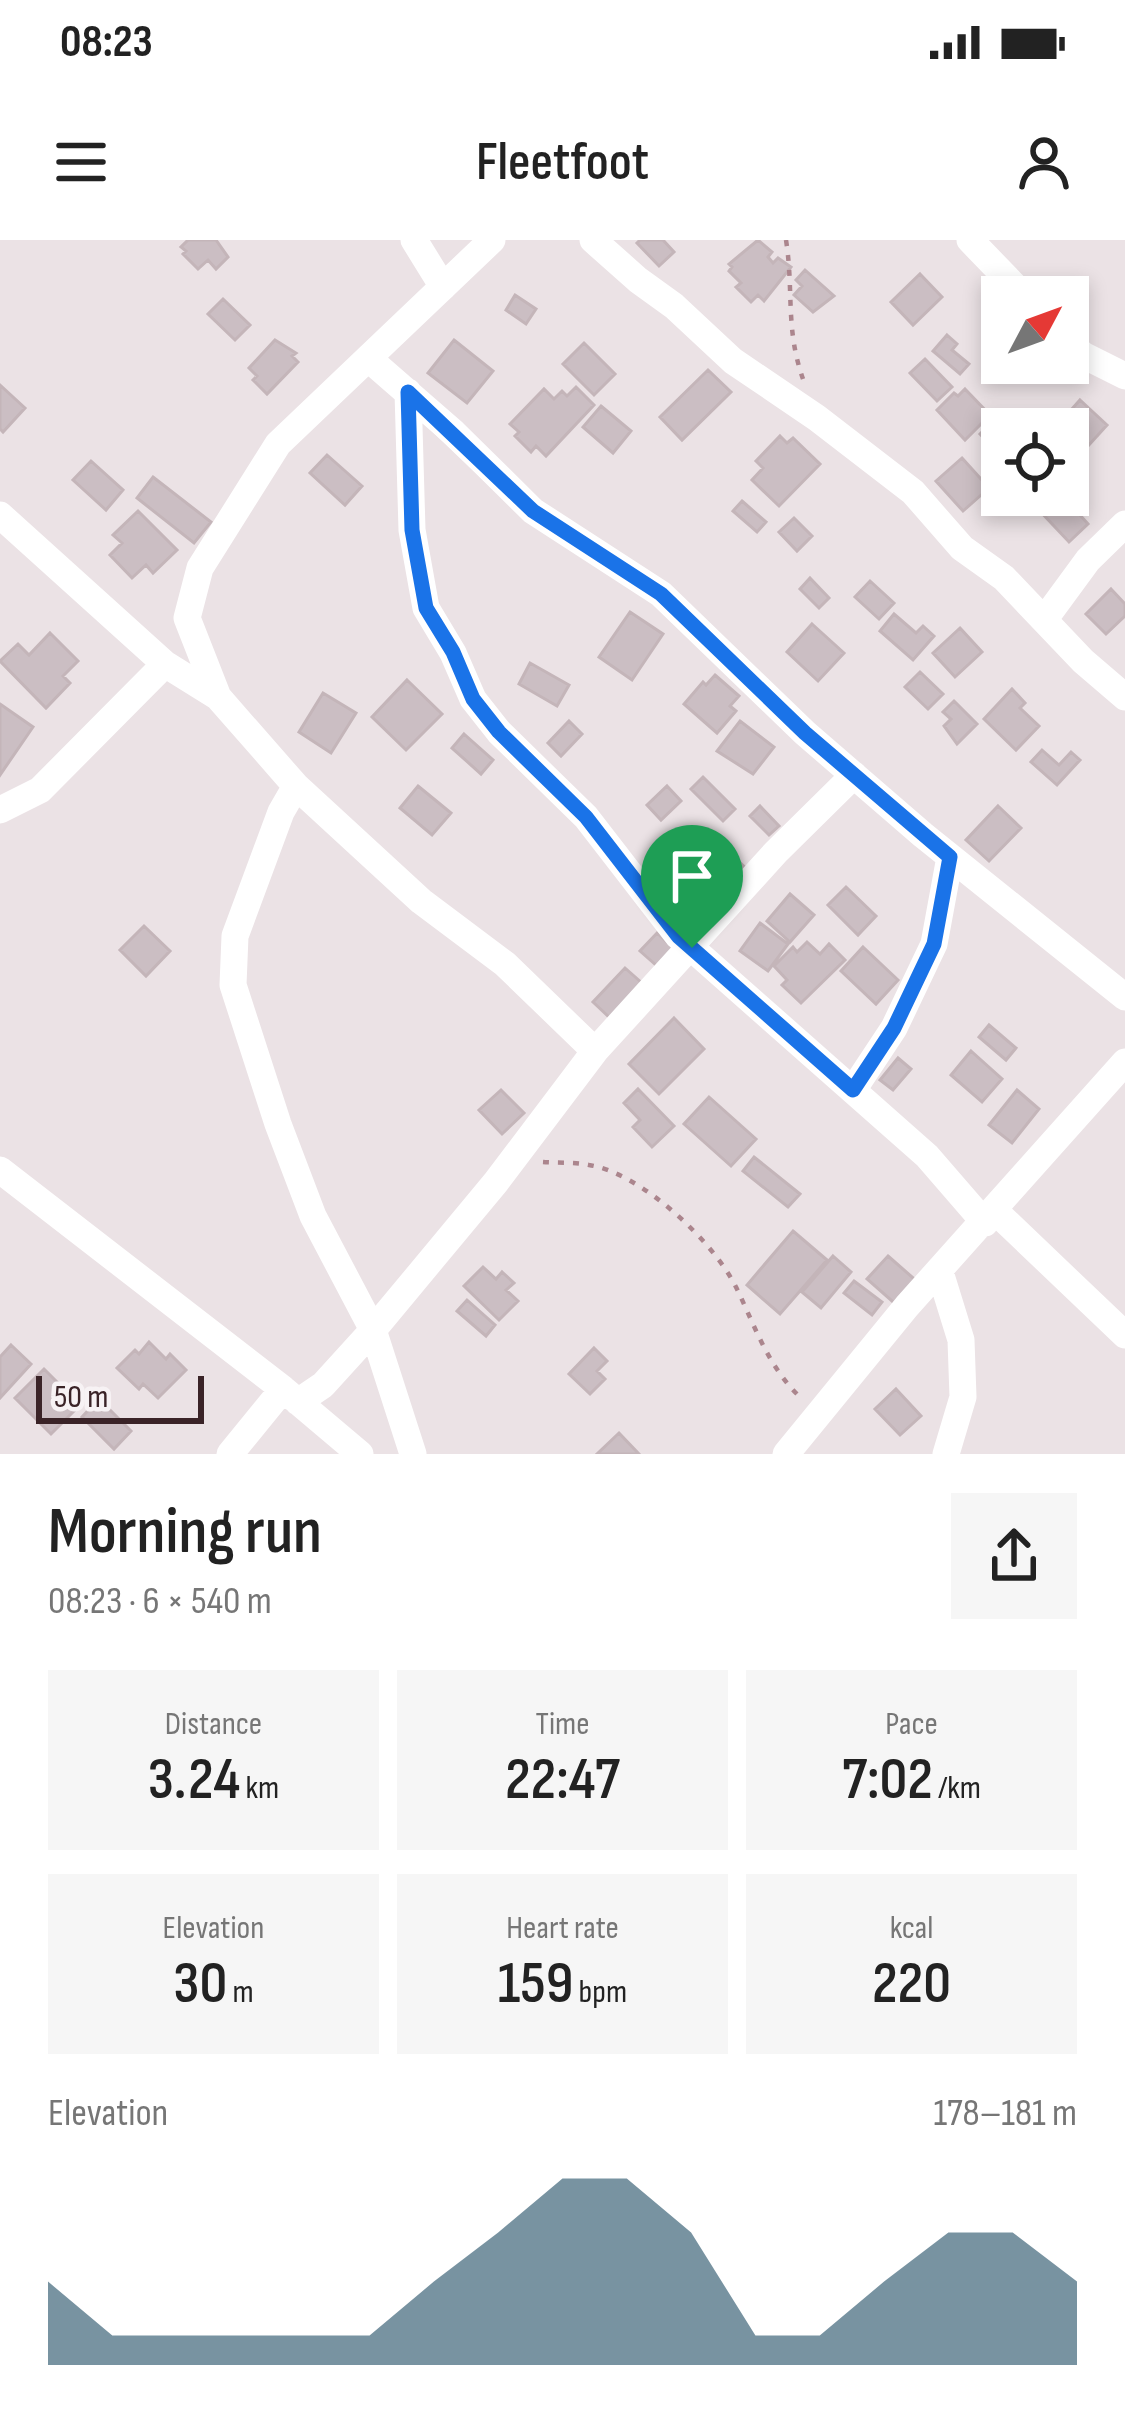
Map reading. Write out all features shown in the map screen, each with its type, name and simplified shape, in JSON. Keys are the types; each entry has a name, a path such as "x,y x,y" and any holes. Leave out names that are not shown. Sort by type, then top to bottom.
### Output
{"street":[{"path":"414,240 443,287"},
{"path":"218,697 187,618 200,568 278,444 492,240"},
{"path":"593,240 733,361 913,492 962,548 1004,578 1125,697"},
{"path":"970,240 1005,276"},
{"path":"369,359 533,511 661,594 854,775 1125,997"},
{"path":"1089,359 1125,376"},
{"path":"408,392 412,530 426,608 453,652 473,699 499,732 586,817 678,936 1125,1335"},
{"path":"0,515 165,664 218,697 296,786 421,901 505,964 595,1051"},
{"path":"1044,620 1088,560 1125,524"},
{"path":"0,810 40,790 165,664"},
{"path":"230,1454 291,1395 323,1385 513,1159 595,1051 776,852 854,775"},
{"path":"296,786 281,812 236,936 233,985 313,1216 373,1330 413,1454"},
{"path":"853,1090 894,1028 934,944 950,857"},
{"path":"786,1454 1125,1062"},
{"path":"0,1170 360,1454"},
{"path":"940,1272 961,1340 963,1396 946,1454"}],"path":[{"path":"786,240 791,274 788,320 817,418"},
{"path":"513,1159 594,1165 656,1197 706,1241 734,1282 764,1349 788,1385 819,1414"}],"building":[{"path":"188,240 216,240 228,257 216,269 208,260 198,269 183,254 186,251 181,247"},
{"path":"663,240 674,252 659,266 637,243"},
{"path":"758,240 772,252 768,257 773,263 778,258 791,267 764,301 758,295 751,302 736,287 741,283 729,271 729,264"},
{"path":"805,270 834,296 813,312 794,295 802,286 796,280"},
{"path":"920,274 942,297 913,325 891,302"},
{"path":"515,295 536,309 526,324 506,310"},
{"path":"223,299 250,325 235,340 208,314"},
{"path":"947,335 957,344 952,350 969,364 960,374 933,351"},
{"path":"275,340 296,353 292,356 298,362 267,394 249,368"},
{"path":"454,340 493,371 467,403 428,373"},
{"path":"584,343 615,374 594,395 563,364"},
{"path":"925,359 952,387 937,401 910,373"},
{"path":"708,370 731,392 682,440 660,417"},
{"path":"0,385 25,408 3,432 0,429"},
{"path":"576,387 594,405 546,456 536,446 531,452 510,424 544,389 554,399"},
{"path":"965,389 983,408 981,424 965,440 937,410 954,393 958,396"},
{"path":"601,406 631,431 613,453 583,427"},
{"path":"1089,408 1107,425 1089,445"},
{"path":"780,436 787,443 793,438 820,464 779,506 752,480 763,468 756,461"},
{"path":"327,455 362,486 345,505 310,473"},
{"path":"962,458 981,479 981,495 963,511 936,481"},
{"path":"91,461 123,490 106,510 73,480"},
{"path":"153,477 211,522 194,543 137,498"},
{"path":"742,501 766,522 757,532 733,511"},
{"path":"138,511 177,550 153,573 146,565 132,578 110,555 122,543 113,535"},
{"path":"1045,516 1081,516 1088,524 1069,542"},
{"path":"794,518 812,536 797,551 779,532"},
{"path":"810,578 829,598 819,608 800,589"},
{"path":"870,581 894,603 879,619 855,597"},
{"path":"1111,589 1125,604 1125,616 1106,634 1086,614"},
{"path":"630,612 663,634 632,680 599,657"},
{"path":"894,614 916,633 923,626 934,636 913,660 880,631"},
{"path":"812,624 844,653 818,681 787,652"},
{"path":"960,628 982,652 955,677 933,653"},
{"path":"50,633 78,661 63,676 70,683 46,708 0,661 18,644 29,655"},
{"path":"530,663 569,685 557,706 519,684"},
{"path":"920,672 943,694 928,709 905,687"},
{"path":"715,675 739,696 730,706 736,711 717,733 684,704"},
{"path":"407,680 442,714 406,750 372,717"},
{"path":"1012,689 1025,703 1020,708 1039,726 1016,750 984,719"},
{"path":"323,693 356,713 331,753 299,732"},
{"path":"954,701 977,724 957,744 944,726 951,719 943,712"},
{"path":"0,704 33,727 0,775"},
{"path":"569,721 582,734 561,756 548,743"},
{"path":"740,721 774,747 753,774 717,751"},
{"path":"464,734 493,760 481,774 452,748"},
{"path":"1042,750 1059,765 1071,752 1080,760 1057,785 1031,762"},
{"path":"703,777 735,809 723,821 691,789"},
{"path":"418,786 451,813 432,835 400,808"},
{"path":"667,786 681,801 661,820 647,805"},
{"path":"760,806 779,826 769,835 750,816"},
{"path":"998,806 1021,828 989,861 966,840"},
{"path":"713,837 750,872 725,899 688,864"},
{"path":"846,887 876,916 858,935 828,905"},
{"path":"790,894 814,915 790,942 767,921"},
{"path":"760,923 788,944 768,971 740,951"},
{"path":"144,926 170,951 146,976 120,950"},
{"path":"657,933 682,956 666,974 640,951"},
{"path":"807,942 820,954 829,944 845,960 801,1003 782,985 787,980 774,966 793,947 797,952"},
{"path":"863,947 898,980 876,1004 841,971"},
{"path":"625,968 642,983 610,1018 593,1002"},
{"path":"674,1018 704,1049 659,1094 629,1064"},
{"path":"989,1025 1016,1048 1006,1060 979,1037"},
{"path":"971,1051 1002,1079 982,1102 951,1075"},
{"path":"898,1058 911,1069 893,1090 880,1080"},
{"path":"638,1089 674,1126 652,1147 633,1127 640,1120 624,1103"},
{"path":"501,1090 524,1113 502,1134 479,1110"},
{"path":"1017,1090 1039,1109 1012,1143 989,1125"},
{"path":"709,1097 756,1139 731,1166 684,1124"},
{"path":"754,1157 800,1194 788,1207 743,1171"},
{"path":"793,1231 827,1260 780,1314 747,1285"},
{"path":"833,1256 851,1272 821,1308 802,1292"},
{"path":"888,1256 920,1284 900,1308 867,1279"},
{"path":"483,1267 496,1279 502,1272 514,1283 506,1290 518,1301 499,1320 464,1286"},
{"path":"854,1281 882,1302 872,1315 844,1293"},
{"path":"467,1300 495,1325 486,1336 457,1311"},
{"path":"149,1342 186,1370 158,1398 143,1384 139,1389 117,1368"},
{"path":"11,1345 31,1364 0,1398 0,1357"},
{"path":"594,1348 607,1361 597,1371 605,1379 590,1394 569,1374"},
{"path":"44,1369 80,1405 51,1434 15,1398"},
{"path":"896,1389 921,1416 900,1435 875,1409"},
{"path":"99,1399 131,1431 114,1449 82,1417"},
{"path":"619,1433 639,1454 597,1454"}],"route":[{"path":"408,392 533,511 661,594 805,733 950,857 934,944 894,1028 853,1090 692,948 586,817 499,732 473,699 453,652 426,608 412,530 408,392"}]}
